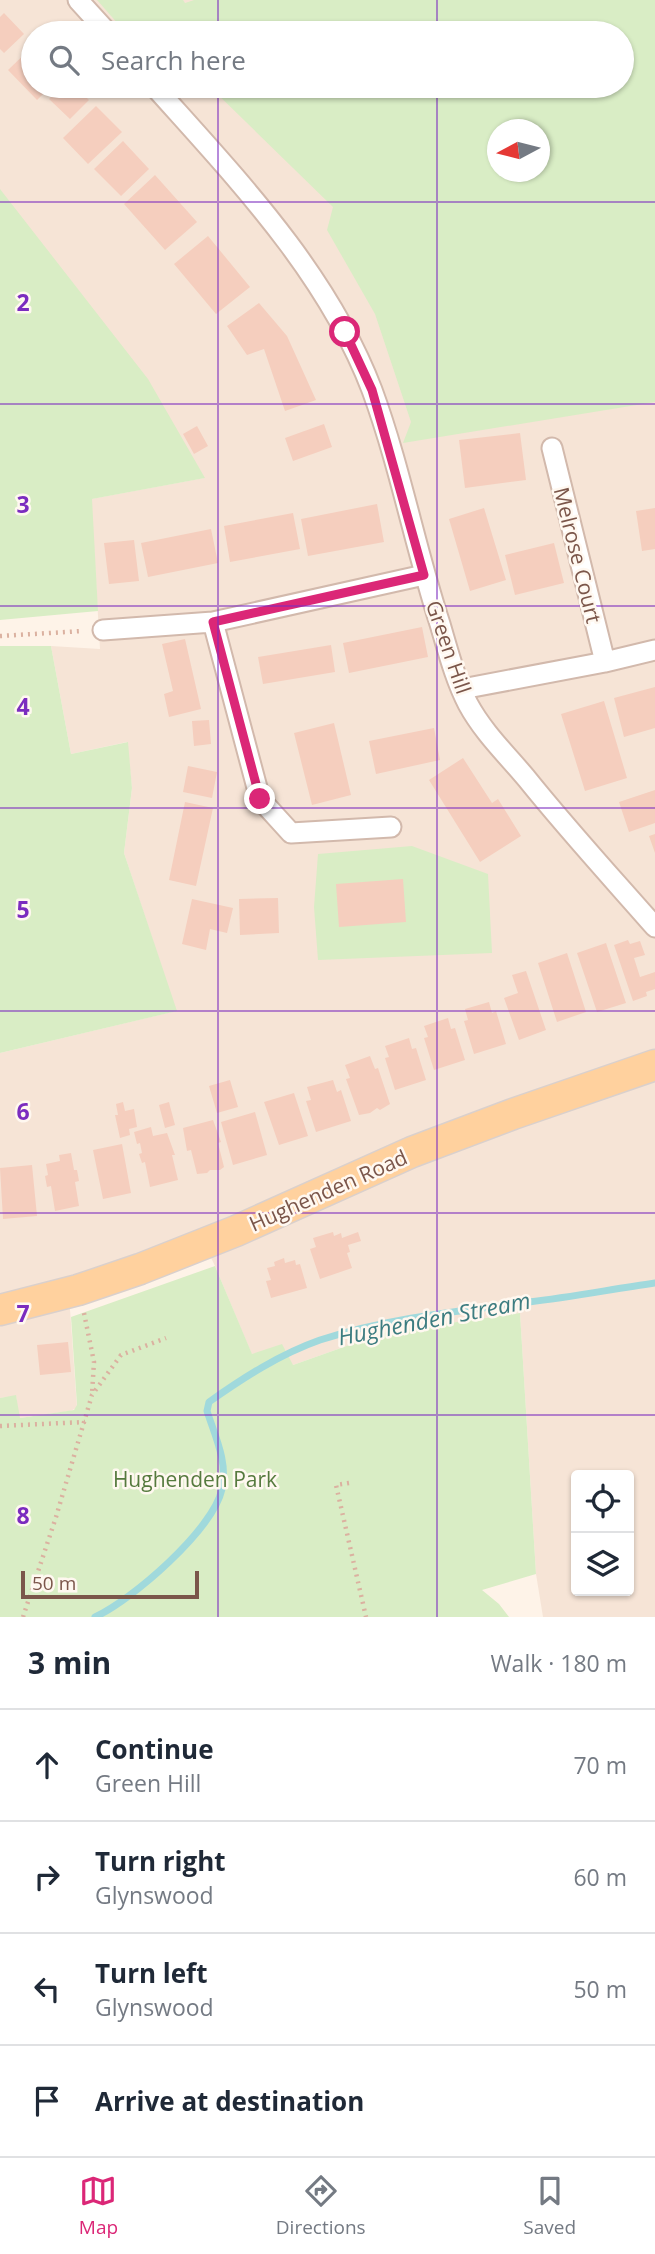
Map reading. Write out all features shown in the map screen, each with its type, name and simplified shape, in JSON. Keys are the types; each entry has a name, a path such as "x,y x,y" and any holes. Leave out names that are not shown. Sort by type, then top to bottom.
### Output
{"main road":[{"name":"Hughenden Road","path":"0,1310 78,1290 140,1269 236,1231 412,1152 655,1065"}],"street":[{"path":"78,0 97,21"},
{"name":"Green Hill","path":"164,98 260,208 312,277 345,332 372,390 424,575 461,689 478,719 574,837 655,927"},
{"name":"Melrose Court","path":"552,447 605,662"},
{"path":"103,630 213,622 424,575"},
{"path":"213,622 260,799 291,833 391,827"},
{"path":"461,689 655,650"}],"path":[{"path":"0,636 103,630"},
{"path":"23,1617 92,1395 94,1362 78,1290"},
{"path":"92,1395 121,1355 166,1338"},
{"path":"0,1426 85,1422"},
{"path":"349,1483 336,1485 366,1617"}],"shaded area":[{"path":"0,0 655,0 655,1617 543,1617 536,1574 520,1313 386,1332 293,1365 252,1355 198,1231 68,1281 77,1408 19,1418 16,1396 0,1398 0,1053 176,1011 124,853 132,788 127,742 71,754 51,646 100,649 91,499 204,478 0,190"}],"green space":[{"path":"97,0 183,0 185,3 194,0 655,0 655,402 403,443 411,422 375,314 327,230 333,207 221,98 634,98 634,21 115,21"},
{"path":"0,189 148,379 205,478 92,499 98,611 0,620"},
{"path":"0,646 51,646 71,754 128,742 132,788 124,853 177,1011 0,1053"},
{"path":"412,846 488,874 492,953 318,960 314,907 318,854"},
{"name":"Hughenden Park","path":"215,1266 252,1354 282,1344 293,1365 386,1332 520,1313 536,1574 482,1590 499,1604 509,1617 0,1617 0,1398 16,1395 20,1418 74,1410 77,1405 71,1317"}],"building":[{"path":"4,13 21,31 21,37 4,53 0,49 0,17"},
{"path":"21,58 21,83 8,70"},
{"path":"87,98 89,100 70,119 49,99"},
{"path":"96,106 122,132 88,164 63,138"},
{"path":"123,141 149,169 121,196 94,169"},
{"path":"155,175 197,222 165,250 124,204"},
{"path":"208,236 250,287 216,314 174,264"},
{"path":"259,303 287,336 316,400 285,411 264,349 247,355 227,326"},
{"path":"324,424 332,447 293,461 285,438"},
{"path":"197,426 208,446 194,454 183,434"},
{"path":"520,433 526,480 465,488 459,440"},
{"path":"377,504 384,542 308,556 301,519"},
{"path":"484,508 506,580 470,591 449,519"},
{"path":"655,508 655,549 642,551 636,511"},
{"path":"293,513 300,549 230,562 224,526"},
{"path":"211,529 218,563 148,577 141,543"},
{"path":"134,540 139,581 109,584 104,543"},
{"path":"554,543 564,583 515,595 505,555"},
{"path":"422,627 428,657 349,673 343,643"},
{"path":"185,639 201,709 169,717 164,694 173,691 162,644"},
{"path":"331,645 335,672 263,684 258,657"},
{"path":"655,687 655,728 624,737 614,698"},
{"path":"604,701 627,778 585,791 561,714"},
{"path":"209,720 211,744 194,746 192,721"},
{"path":"334,723 351,795 312,805 294,733"},
{"path":"434,728 440,760 376,774 369,741"},
{"path":"463,758 492,803 498,799 521,836 480,862 429,780"},
{"path":"188,766 217,772 212,798 183,792"},
{"path":"655,790 655,823 629,832 619,802"},
{"path":"185,802 213,808 196,886 169,880"},
{"path":"655,834 655,853 649,836"},
{"path":"403,879 406,922 339,927 336,884"},
{"path":"278,898 279,933 240,935 239,899"},
{"path":"192,899 233,908 227,933 210,929 206,950 182,944"},
{"path":"628,940 630,944 640,941 645,955 634,958 640,977 655,972 655,989 646,992 647,996 633,1001 614,945"},
{"path":"606,943 626,1003 597,1012 577,953"},
{"path":"567,953 586,1012 557,1022 538,963"},
{"path":"526,971 546,1030 519,1040 504,998 518,993 512,975"},
{"path":"489,1002 492,1013 496,1011 506,1044 474,1054 464,1021 468,1020 465,1009"},
{"path":"448,1018 451,1029 455,1028 465,1060 434,1070 424,1038 428,1037 424,1026"},
{"path":"409,1038 412,1049 416,1048 426,1080 395,1090 385,1058 389,1057 385,1046"},
{"path":"370,1056 375,1069 378,1068 390,1104 380,1110 377,1108 370,1113 359,1115 346,1079 350,1078 345,1065"},
{"path":"230,1080 238,1107 217,1113 209,1086"},
{"path":"333,1080 337,1092 341,1090 351,1121 316,1132 306,1101 311,1100 307,1087"},
{"path":"294,1093 308,1136 279,1145 264,1102"},
{"path":"123,1102 125,1111 134,1109 137,1127 129,1129 130,1135 120,1138 115,1115 118,1115 116,1104"},
{"path":"169,1102 175,1125 165,1128 159,1105"},
{"path":"255,1112 267,1155 233,1165 221,1122"},
{"path":"213,1120 221,1142 218,1143 224,1167 197,1174 191,1150 187,1151 183,1128"},
{"path":"151,1127 153,1136 167,1133 175,1155 172,1155 178,1180 150,1187 145,1162 142,1163 139,1154 142,1153 140,1143 137,1144 134,1132"},
{"path":"122,1144 131,1193 103,1199 93,1150"},
{"path":"71,1153 79,1181 75,1182 79,1206 55,1211 51,1186 47,1187 46,1164 60,1161 59,1155"},
{"path":"32,1165 37,1216 3,1219 0,1168"},
{"path":"333,1232 334,1236 341,1233 342,1238 358,1232 361,1241 348,1245 350,1252 347,1253 352,1268 320,1279 310,1249 316,1247 313,1238"},
{"path":"284,1258 285,1263 295,1260 296,1265 300,1264 307,1288 271,1298 266,1281 271,1280 267,1268 275,1266 274,1262"},
{"path":"68,1342 71,1372 40,1375 37,1345"}],"waterway":[{"name":"Hughenden Stream","path":"95,1617 149,1580 204,1524 215,1506 223,1479 220,1449 207,1411 209,1402 262,1367 320,1340 372,1326 655,1283"}],"route":[{"path":"260,799 213,622 424,575 372,390 345,332"}]}
